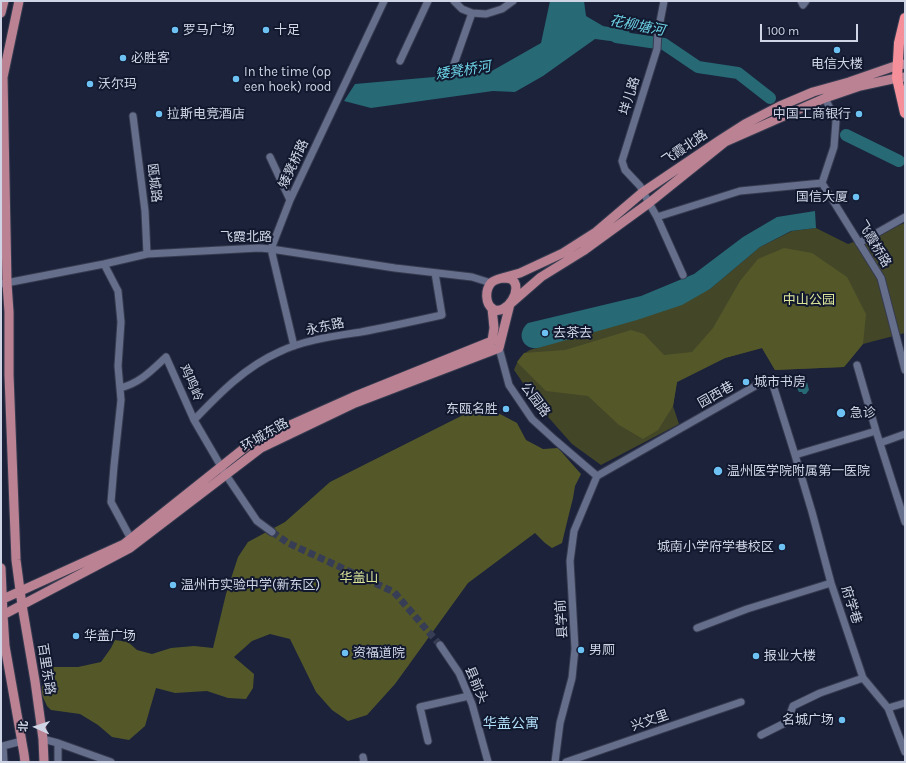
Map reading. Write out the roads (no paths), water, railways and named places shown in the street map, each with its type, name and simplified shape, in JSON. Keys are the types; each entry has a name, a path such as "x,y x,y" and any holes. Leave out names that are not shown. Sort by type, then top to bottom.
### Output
{"highway":[{"path":"905,18 899,43 905,113"}],"main road":[{"path":"1,13 4,1"},
{"name":"百里东路","path":"19,1 3,77 4,283 8,312 16,560 35,681 43,739 44,762"},
{"name":"飞霞北路","path":"491,283 495,280 520,273 563,253 596,232 643,192 745,124 780,106 813,92 849,82 901,64"},
{"name":"飞霞北路","path":"492,308 495,310 502,310 541,277 583,251 649,203 725,142 825,98 860,86 901,78"},
{"path":"499,348 510,304 516,291 516,285 514,282 509,278 502,278"},
{"path":"491,283 488,288 487,298 492,308 494,328 492,341"},
{"name":"环城东路","path":"2,616 22,604 130,548 223,471 252,442 353,397 492,341"},
{"name":"环城东路","path":"2,600 124,544 223,471 261,448 355,402 499,348"},
{"path":"1,568 2,616 5,646 22,741 24,762"}],"street":[{"name":"矮凳桥路","path":"271,249 290,200 384,1"},
{"path":"400,61 428,1"},
{"path":"454,1 462,9 472,13 486,14 502,9 513,1"},
{"name":"垟儿路","path":"643,192 640,186 625,170 622,161 657,49 658,32 664,1"},
{"path":"453,67 472,13"},
{"path":"657,216 740,191 822,183 834,147 836,121 825,98"},
{"name":"瓯城路","path":"133,116 146,211 147,254"},
{"path":"270,156 290,200"},
{"name":"飞霞桥路","path":"822,183 880,278 905,370"},
{"path":"643,192 657,216 683,275"},
{"path":"859,243 905,217"},
{"name":"飞霞北路","path":"4,283 104,264 147,254 259,248 395,268 472,277 491,283"},
{"path":"271,249 294,346"},
{"path":"104,264 118,291 121,322 118,366 121,400 111,502 131,539"},
{"name":"永东路","path":"194,420 230,384 256,364 280,351 309,341 388,327 442,315 435,273"},
{"path":"896,339 905,337"},
{"name":"公园路","path":"492,341 499,348 509,385 532,419 597,476"},
{"name":"鸡鸣岭","path":"120,388 133,384 148,374 166,357 194,420 223,471"},
{"path":"857,365 905,522"},
{"name":"园西巷","path":"597,476 764,381 773,385 795,455"},
{"path":"795,455 876,431"},
{"path":"880,443 905,434"},
{"name":"府学巷","path":"795,455 831,584 862,678 888,708 905,752"},
{"path":"223,471 257,521 272,532"},
{"name":"县学前","path":"554,762 560,723 572,678 576,649 570,561 574,531 597,476"},
{"path":"697,628 747,609 831,584"},
{"name":"县前头","path":"440,645 459,673 469,696 488,762"},
{"path":"761,735 787,722 793,706 820,693 862,678"},
{"path":"428,741 420,707 469,696"},
{"name":"兴文里","path":"566,762 580,760 741,702"},
{"path":"888,708 905,703"},
{"path":"43,739 111,762"},
{"path":"4,762 3,746 22,741"},
{"path":"58,743 58,762"}],"waterway":[{"name":"花柳塘河","path":"616,37 664,44 698,67 738,73 770,98"},
{"name":"花柳塘河","path":"846,135 899,161"}],"tunnel":[{"path":"272,532 288,543 394,592 440,645"}],"place":[{"name":"罗马广场","path":"175,30"},
{"name":"十足","path":"266,30"},
{"name":"电信大楼","path":"837,50"},
{"name":"必胜客","path":"123,58"},
{"name":"In the time (op een hoek) rood","path":"236,79"},
{"name":"沃尔玛","path":"90,84"},
{"name":"拉斯电竞酒店","path":"159,114"},
{"name":"中国工商银行","path":"859,114"},
{"name":"国信大厦","path":"856,197"},
{"name":"去茶去","path":"545,333"},
{"name":"城市书房","path":"746,382"},
{"name":"东瓯名胜","path":"506,409"},
{"name":"急诊","path":"841,413"},
{"name":"温州医学院附属第一医院","path":"718,471"},
{"name":"城南小学府学巷校区","path":"782,547"},
{"name":"温州市实验中学(新东区)","path":"173,585"},
{"name":"华盖广场","path":"76,636"},
{"name":"男厕","path":"581,650"},
{"name":"资福道院","path":"345,653"},
{"name":"报业大楼","path":"756,656"},
{"name":"名城广场","path":"842,720"}],"district":[{"name":"华盖公寓","path":"511,724"}],"water label":[{"name":"矮凳桥河","path":"463,71"}],"park label":[{"name":"中山公园","path":"809,300"},
{"name":"华盖山","path":"359,578"}]}
